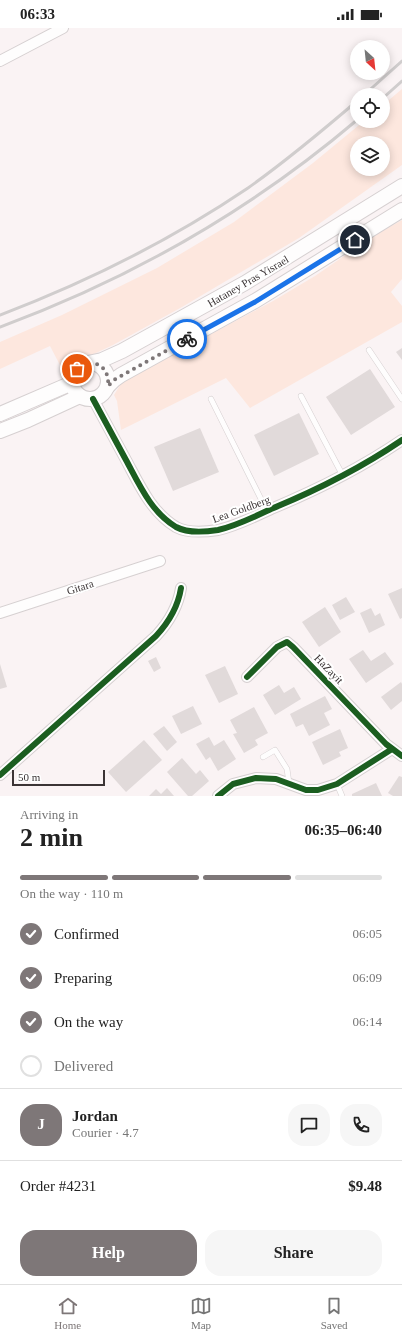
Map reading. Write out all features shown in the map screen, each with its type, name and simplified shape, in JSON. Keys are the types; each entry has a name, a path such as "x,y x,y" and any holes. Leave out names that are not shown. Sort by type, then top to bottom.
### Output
{"main road":[{"name":"Hataney Pras Yisrael","path":"88,363 102,360 122,351 245,283 402,186"},
{"name":"Hataney Pras Yisrael","path":"108,386 114,380 255,302 402,210"},
{"path":"0,431 87,398 100,396 105,392 108,386 108,380 105,370 94,363 82,365 73,374 72,382 76,392 87,398"},
{"path":"0,414 72,382"}],"street":[{"path":"0,60 63,28"},
{"name":"Lea Goldberg","path":"87,398 148,499 160,514 177,527 189,530 204,532 218,530 313,492 383,453 402,440"},
{"name":"Gitara","path":"0,613 160,561"},
{"path":"0,775 156,636 170,618 176,606 181,588"},
{"name":"HaZayit","path":"247,677 277,647 286,642 293,647 392,749 402,756"},
{"path":"218,796 231,792 233,784 256,778 276,779 306,790 318,790 337,784 392,749"}],"lane":[{"path":"369,350 402,399"},
{"path":"301,396 343,476"},
{"path":"211,399 267,511"},
{"path":"263,756 275,750 287,769 289,784"},
{"path":"337,784 342,796"}],"shaded area":[{"path":"402,89 402,165 390,174 390,136 350,136 350,176 386,176 299,238 182,307 113,345 62,369 50,346 0,369 0,342 62,315 157,268 234,222 313,163 356,128 390,128 390,99"},
{"path":"402,220 402,279 391,292 402,306 402,322 250,408 226,378 121,430 117,401 114,395 122,382 273,301 315,276 370,238"}],"building":[{"path":"402,348 402,360 396,352"},
{"path":"370,369 395,407 351,435 326,397"},
{"path":"299,413 319,454 274,476 254,435"},
{"path":"200,428 219,472 173,491 154,447"},
{"path":"402,588 402,618 400,619 388,594"},
{"path":"346,597 355,612 340,620 332,605"},
{"path":"325,607 341,632 319,647 302,622"},
{"path":"371,608 375,616 380,613 385,625 369,633 360,613"},
{"path":"363,650 371,661 385,652 394,664 366,683 349,659"},
{"path":"156,657 161,668 154,672 148,661"},
{"path":"0,664 7,687 0,689"},
{"path":"225,666 238,694 219,703 205,675"},
{"path":"401,682 402,701 391,710 381,697"},
{"path":"279,685 284,693 294,687 301,699 275,715 263,695"},
{"path":"325,696 332,709 324,713 330,725 309,736 303,724 296,727 290,714"},
{"path":"193,706 202,724 181,734 172,716"},
{"path":"254,707 268,733 255,740 258,745 244,753 233,734 237,733 230,720"},
{"path":"164,726 177,742 167,751 153,734"},
{"path":"340,729 348,748 339,752 341,756 323,765 312,742"},
{"path":"209,737 214,746 224,740 236,759 218,771 210,757 206,760 196,744"},
{"path":"144,740 162,760 126,792 108,772"},
{"path":"182,758 196,774 200,770 209,781 192,796 188,796 167,772"},
{"path":"399,776 402,777 402,796 393,796 388,793"},
{"path":"376,783 382,796 352,796 352,794"},
{"path":"167,788 174,796 149,796 156,789 161,794"}],"railway":[{"path":"372,88 402,61"},
{"path":"390,92 402,81"},
{"path":"0,315 65,289 128,259 189,225 262,178 304,146 350,107"},
{"path":"0,327 96,287 188,239 275,184 317,153 350,126"}],"cycle path":[{"path":"93,399 146,497 159,514 167,521 180,529 191,531 202,532 218,530 245,521 338,478 371,460 402,440"},
{"path":"0,775 156,636 172,614 178,602 181,588"},
{"path":"247,677 277,647 287,642 386,744 402,756"},
{"path":"218,796 233,784 256,778 276,779 306,790 318,790 337,784 392,749"}],"way so far":[{"path":"77,369 88,363 94,363 100,366 108,375 108,386 114,380 187,339"}],"route":[{"path":"187,339 255,302 355,240"}]}
